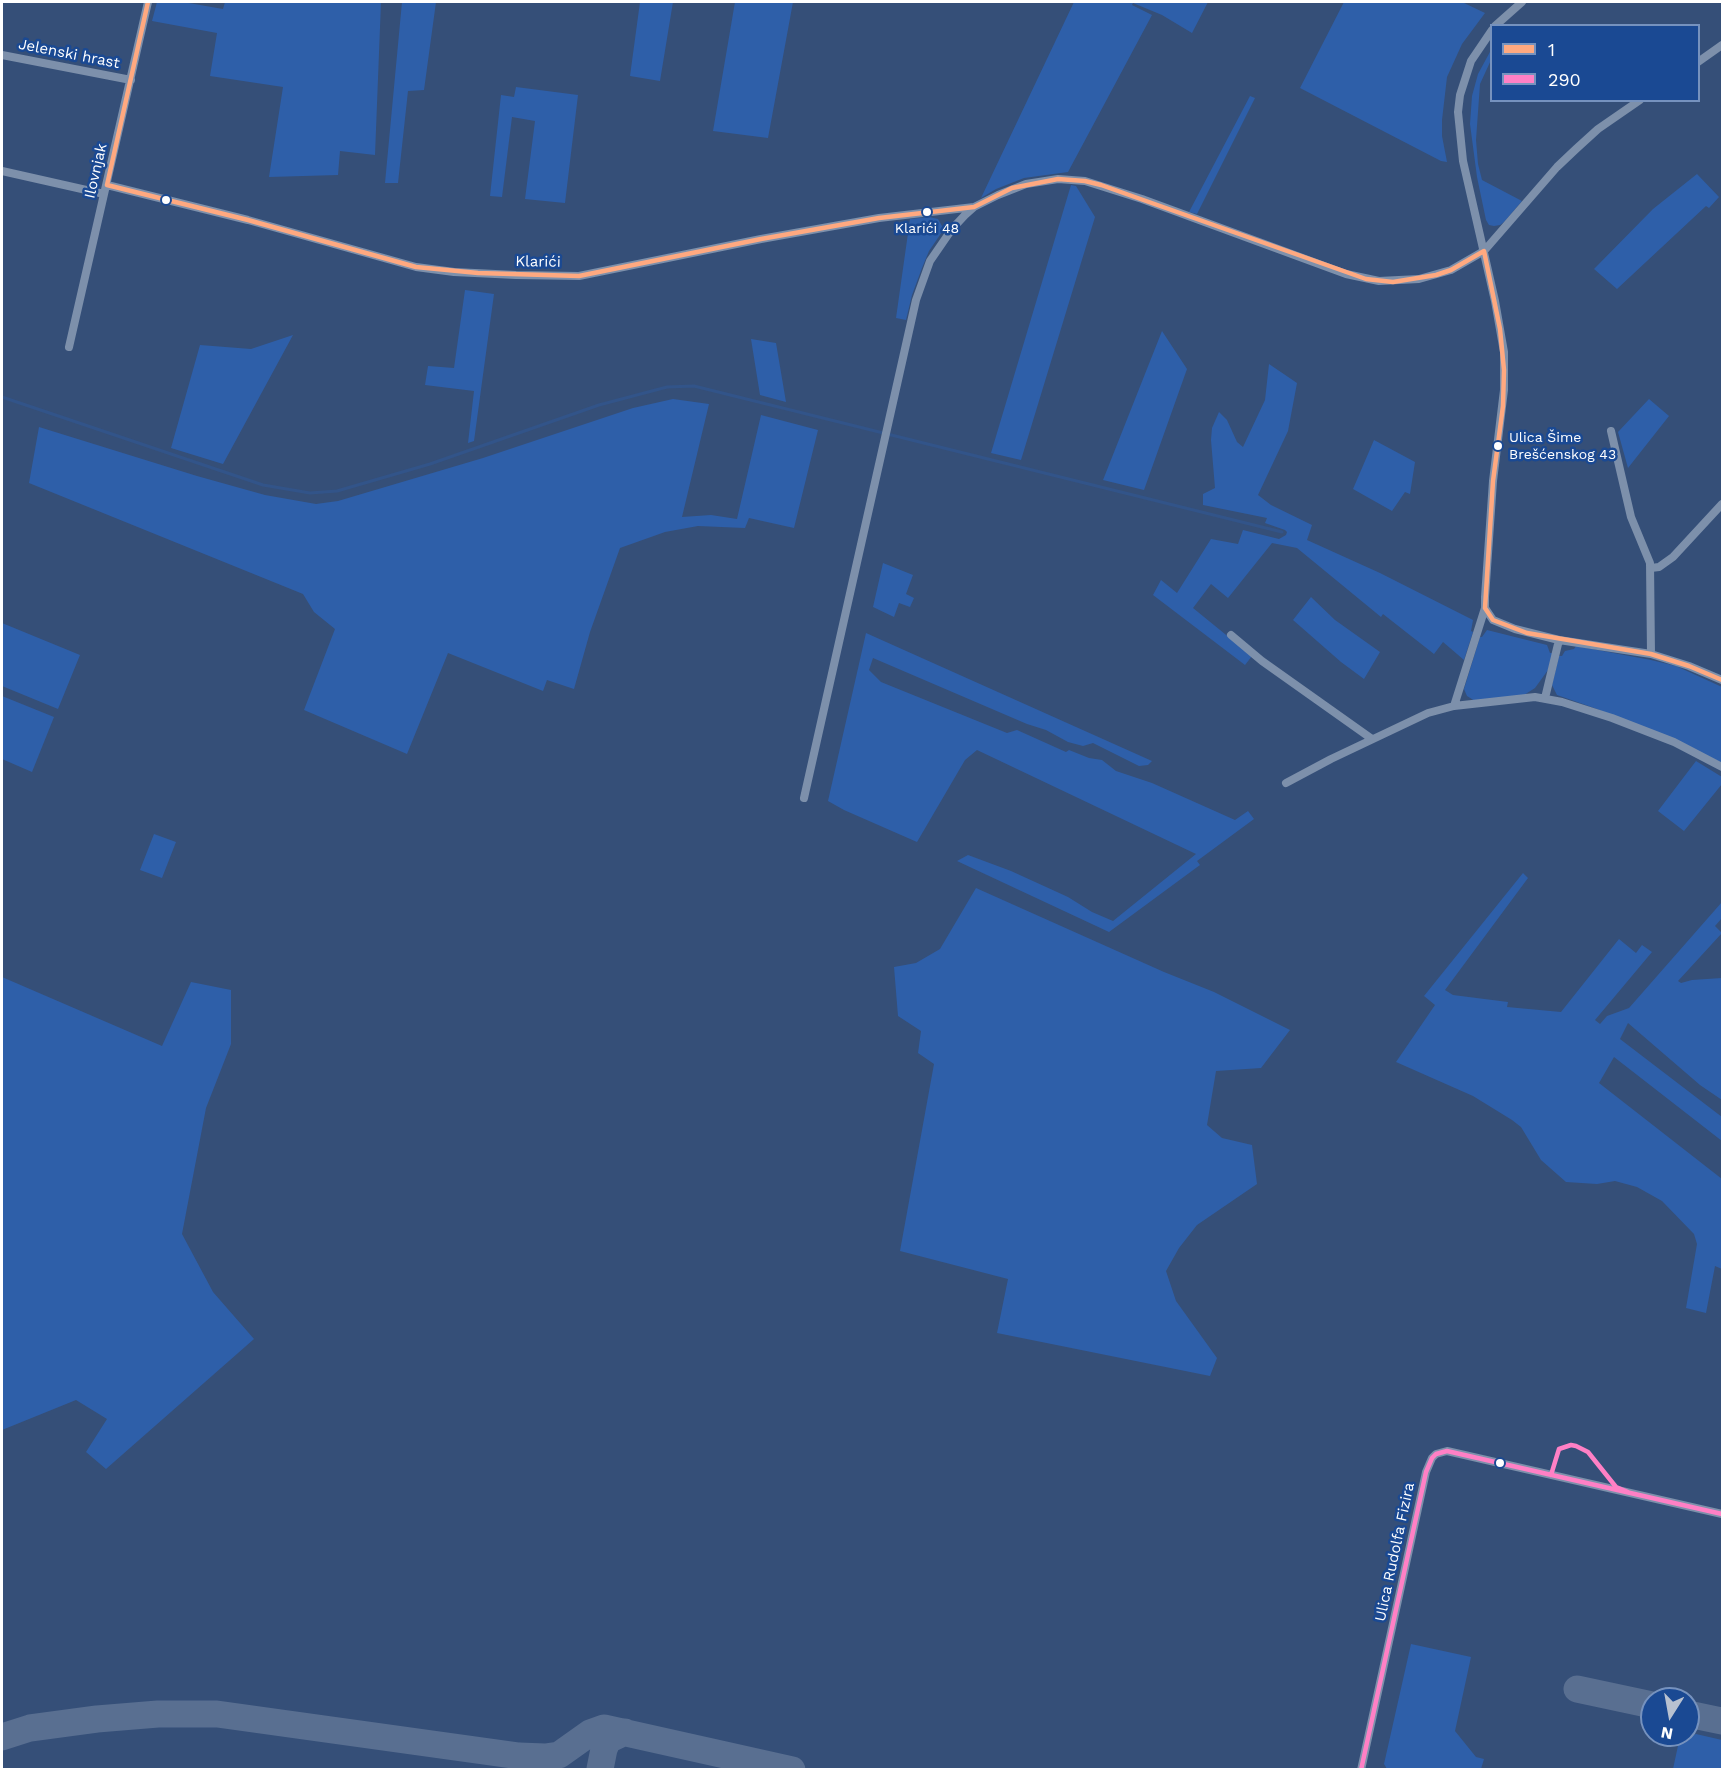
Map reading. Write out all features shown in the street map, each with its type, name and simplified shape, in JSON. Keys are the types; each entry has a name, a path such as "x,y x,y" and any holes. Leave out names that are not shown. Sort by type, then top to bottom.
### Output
{"street":[{"name":"Ilovnjak","path":"69,347 148,2"},
{"path":"1497,24 1522,2"},
{"path":"1454,706 1485,608 1493,481 1503,406 1504,370 1500,329 1462,161 1458,112 1460,95 1471,61 1490,32"},
{"path":"1700,61 1722,45"},
{"name":"Jelenski hrast","path":"2,55 131,80"},
{"path":"804,798 916,300 930,261 952,229 975,207 1012,188 1026,184 1058,179 1085,181 1142,199 1346,274 1378,281 1436,276 1484,251 1557,167 1598,129 1637,102"},
{"name":"Klarići","path":"2,171 248,220 416,267 454,272 526,275 579,276 879,218 975,207"},
{"path":"1611,431 1631,517 1651,568 1651,654"},
{"path":"1651,568 1659,567 1673,557 1722,504"},
{"path":"1485,608 1493,620 1505,626 1559,640 1651,654 1722,680"},
{"path":"1231,635 1271,668 1372,740"},
{"path":"1545,698 1559,640"},
{"path":"1286,783 1428,713 1454,706 1545,698 1590,711 1674,742 1722,767"},
{"name":"Ulica Rudolfa Fizira","path":"1361,1770 1426,1472 1436,1454 1447,1451 1722,1514"}],"shaded area":[{"path":"157,2 183,2 223,9 225,2 381,2 375,155 340,151 338,175 269,177 283,87 210,76 217,33 152,21"},
{"path":"402,2 436,2 424,90 408,91 398,183 385,183"},
{"path":"640,2 673,2 660,81 630,76"},
{"path":"735,2 793,2 768,138 713,131"},
{"path":"1074,2 1208,2 1192,33 1162,15 1133,3 1132,5 1152,15 1068,172 1024,178 996,189 981,198"},
{"path":"1344,2 1462,2 1485,13 1462,44 1447,77 1442,136 1447,162 1441,161 1300,88"},
{"path":"1490,52 1490,62 1480,84 1476,140 1482,180 1522,201 1504,222 1494,226 1489,225 1486,220 1477,177 1470,124 1472,96 1478,74"},
{"path":"516,87 578,95 565,203 525,199 535,121 512,117 502,197 490,196 501,95 514,97"},
{"path":"1250,96 1255,98 1197,214 1189,212"},
{"path":"1697,174 1719,197 1709,208 1706,206 1617,289 1594,269 1653,209"},
{"path":"1071,185 1076,186 1095,217 1021,460 991,453"},
{"path":"929,217 938,219 942,232 929,251 922,268 906,320 896,318 910,219"},
{"path":"465,290 494,294 474,441 468,443 474,391 425,385 428,366 454,368"},
{"path":"1162,331 1187,369 1144,490 1103,480"},
{"path":"293,335 223,464 171,448 200,345 251,349"},
{"path":"751,339 776,343 786,402 760,395"},
{"path":"1269,364 1297,383 1288,431 1258,495 1271,505 1312,525 1307,540 1380,573 1473,620 1471,631 1473,632 1464,660 1443,642 1434,654 1383,614 1381,617 1297,548 1272,543 1228,598 1211,584 1193,608 1252,656 1245,665 1153,595 1161,580 1177,593 1211,539 1238,544 1243,530 1279,539 1286,535 1285,530 1265,523 1267,518 1203,505 1203,494 1215,488 1211,440 1212,428 1219,412 1227,420 1237,442 1243,447 1265,400"},
{"path":"673,399 709,404 682,517 711,515 737,519 761,415 818,430 794,528 749,518 745,528 698,526 665,532 620,548 590,632 574,689 547,680 543,691 448,653 407,754 304,710 335,629 314,612 303,594 29,483 39,427 265,495 316,504 338,501 483,458 633,408"},
{"path":"1649,399 1669,416 1628,468 1618,432"},
{"path":"1374,440 1415,462 1410,494 1405,492 1392,511 1353,489"},
{"path":"883,563 913,575 906,594 914,598 910,607 899,603 894,617 873,607"},
{"path":"1311,597 1335,620 1380,652 1364,679 1293,620"},
{"path":"2,623 80,655 58,709 2,686"},
{"path":"1487,630 1547,645 1550,653 1553,653 1548,670 1535,688 1524,695 1475,701 1467,696 1464,689 1480,637"},
{"path":"866,633 1152,761 1148,765 1139,766 1093,743 1083,746 1068,742 1046,730 873,658 869,670 881,682 1007,733 1017,730 1066,752 1069,750 1089,758 1102,760 1116,771 1152,783 1235,820 1248,811 1254,819 1197,861 1200,865 1109,932 957,861 968,855 1011,871 1113,921 1196,854 977,750 965,760 917,842 844,810 828,801"},
{"path":"1576,646 1676,666 1722,687 1722,763 1597,709 1557,695 1552,685 1559,656"},
{"path":"2,696 54,717 32,772 2,759"},
{"path":"1696,761 1722,777 1722,784 1684,831 1658,811"},
{"path":"154,834 176,842 162,878 140,870"},
{"path":"1523,873 1528,878 1445,990 1453,995 1508,1002 1507,1007 1561,1012 1619,939 1636,953 1642,945 1652,952 1595,1020 1600,1024 1607,1016 1629,1008 1722,902 1722,918 1715,926 1722,933 1678,981 1681,983 1722,978 1722,1100 1700,1085 1628,1023 1620,1039 1722,1117 1722,1141 1614,1057 1599,1083 1722,1179 1722,1269 1715,1266 1706,1313 1686,1308 1697,1244 1694,1234 1662,1201 1637,1187 1615,1181 1597,1184 1566,1182 1541,1160 1521,1127 1512,1120 1473,1096 1396,1062 1435,1005 1424,996"},
{"path":"976,888 1214,992 1290,1030 1261,1068 1216,1071 1207,1125 1222,1138 1252,1145 1257,1184 1197,1225 1179,1248 1166,1271 1176,1301 1217,1358 1210,1376 997,1333 1008,1279 900,1251 934,1064 918,1053 921,1031 898,1016 894,967 916,963 940,949"},
{"path":"2,977 162,1046 191,982 231,990 231,1044 206,1108 182,1234 213,1292 254,1339 106,1469 86,1452 107,1419 76,1400 2,1430"},
{"path":"1411,1644 1471,1657 1455,1731 1476,1757 1484,1759 1481,1769 1387,1769 1384,1764"},
{"path":"1700,1735 1722,1740 1722,1769 1673,1769 1678,1747 1700,1747"}],"waterway":[{"path":"2,397 263,485 310,493 337,491 430,464 599,405 667,387 694,386 1282,532"}],"taxiway":[{"path":"1577,1689 1640,1702"},
{"path":"2,1737 30,1728 97,1719 158,1714 217,1714 519,1756 545,1757 559,1755 590,1733 604,1728 792,1770"},
{"path":"1700,1716 1722,1721"},
{"path":"600,1769 608,1740 625,1732"}],"transit line":[{"name":"1","path":"148,2 107,185 248,220 416,267 478,273 579,276 879,218 974,207 1012,188 1058,179 1101,185 1366,279 1393,282 1436,275 1451,270 1484,251 1500,329 1504,370 1503,406 1493,481 1485,608 1493,620 1527,633 1651,654 1722,680"},
{"name":"290","path":"1551,1475 1559,1449 1571,1445 1576,1446 1588,1452 1616,1487 1628,1492"},
{"name":"290","path":"1361,1770 1426,1472 1436,1454 1447,1451 1722,1514"}],"place":[{"name":"Klarići 48","path":"927,212"},
{"name":"Ulica Šime Brešćenskog 43","path":"1498,446"}]}
